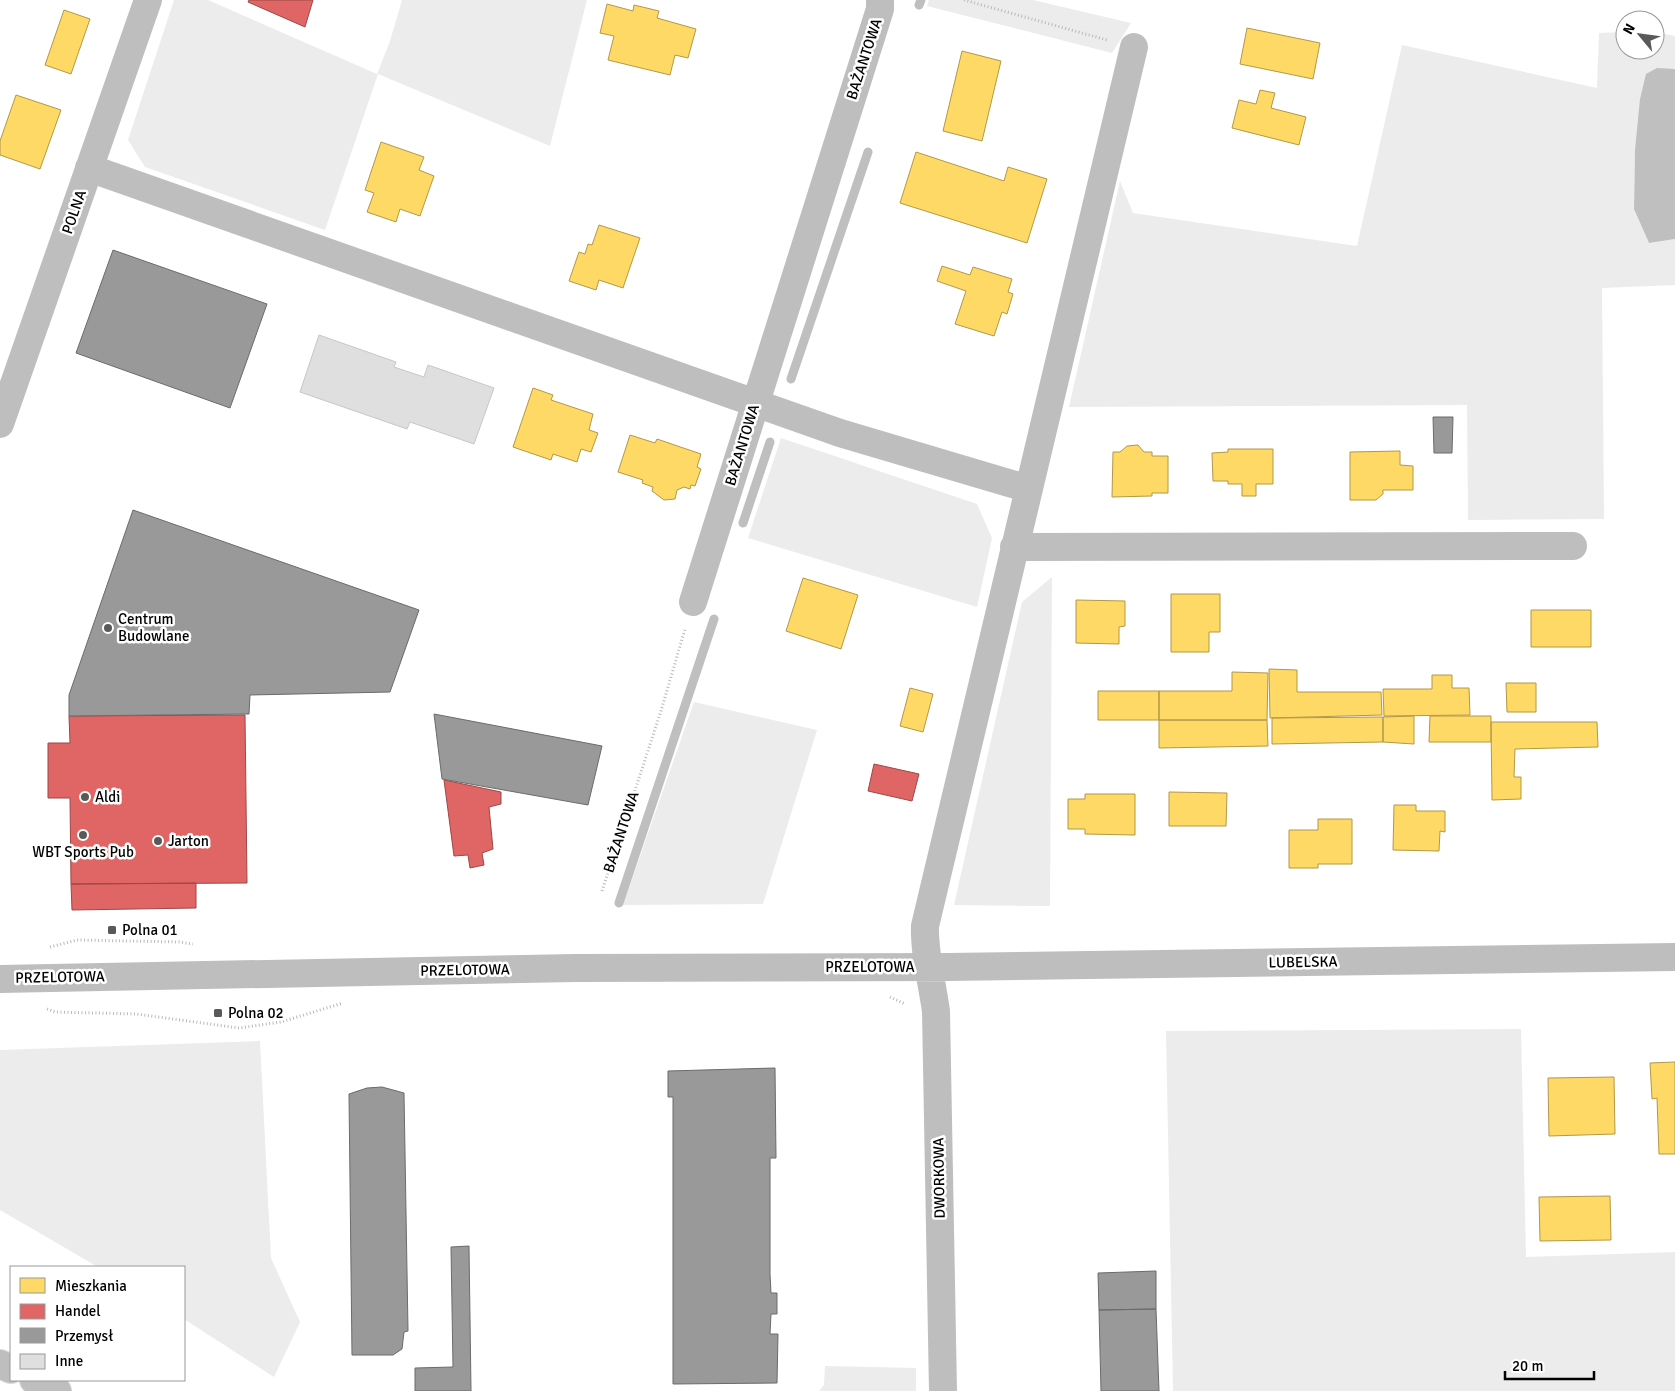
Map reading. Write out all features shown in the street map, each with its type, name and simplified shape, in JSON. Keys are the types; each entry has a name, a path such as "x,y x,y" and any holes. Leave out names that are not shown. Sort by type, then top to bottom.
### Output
{"main road":[{"name":"POLNA","path":"0,424 148,0"},
{"name":"BAŻANTOWA","path":"693,602 880,9 880,0"},
{"name":"DWORKOWA","path":"944,1391 936,1011 930,966 924,946 925,926 1134,47"},
{"path":"89,168 840,433 1029,488"},
{"path":"1014,547 1573,546"},
{"name":"LUBELSKA","path":"930,966 1675,957"},
{"name":"PRZELOTOWA","path":"0,979 576,968 930,966"},
{"path":"36,1381 57,1391"}],"path":[{"path":"964,0 1134,47"},
{"name":"BAŻANTOWA","path":"602,891 661,711 693,602"}],"shaded area":[{"path":"174,0 208,0 377,74 390,41 402,0 587,0 550,146 378,74 325,230 145,167 128,140"},
{"path":"929,0 1033,0 1131,23 1112,53 927,6"},
{"path":"1615,32 1615,60 1665,60 1665,34 1675,36 1675,69 1673,68 1635,150 1634,208 1649,243 1675,239 1675,285 1602,288 1604,519 1468,520 1467,405 1069,407 1120,181 1133,213 1357,246 1402,45 1597,88 1599,33"},
{"path":"1657,68 1675,69 1675,239 1649,243 1634,209 1635,150 1640,99 1646,74"},
{"path":"781,438 977,504 992,538 977,607 748,538"},
{"path":"1052,577 1050,906 954,905 1022,602"},
{"path":"694,702 817,730 763,904 623,905"},
{"path":"1521,1029 1526,1257 1675,1252 1675,1391 1173,1391 1166,1031"},
{"path":"260,1041 271,1258 300,1322 274,1377 185,1320 185,1266 96,1266 0,1210 0,1050"},
{"path":"825,1366 916,1368 916,1391 819,1391 824,1385"}],"building: Mieszkania":[{"path":"607,4 633,11 634,5 659,11 657,18 696,29 688,58 675,55 670,75 608,60 614,36 600,33"},
{"path":"64,10 90,19 71,74 45,65"},
{"path":"1247,28 1320,43 1313,79 1240,64"},
{"path":"962,51 1001,61 982,141 943,131"},
{"path":"1260,90 1275,93 1271,108 1306,117 1299,145 1232,128 1239,100 1256,104"},
{"path":"16,95 61,110 40,169 0,155 0,141"},
{"path":"381,142 424,157 419,170 434,176 420,216 400,209 396,222 367,212 374,193 365,190"},
{"path":"916,152 1004,181 1008,167 1047,179 1027,243 900,203"},
{"path":"599,225 640,238 623,288 599,280 596,290 569,281 579,252 585,254 588,244 592,245"},
{"path":"942,266 970,275 973,267 1012,279 1008,292 1013,294 1007,314 1002,312 994,336 955,324 966,291 937,281"},
{"path":"533,388 553,395 551,400 593,414 589,430 598,433 591,452 581,449 577,462 553,454 551,460 513,447"},
{"path":"630,435 655,443 657,439 701,454 697,467 701,469 695,486 691,485 690,489 684,487 677,490 675,499 664,500 652,491 653,487 642,483 643,480 618,472"},
{"path":"1138,445 1144,452 1152,452 1152,456 1168,456 1168,493 1152,493 1152,496 1112,497 1113,452 1120,452 1127,446"},
{"path":"1228,449 1273,449 1273,484 1256,484 1256,496 1242,496 1242,484 1228,484 1228,481 1213,481 1212,453 1228,452"},
{"path":"1400,451 1400,465 1413,466 1413,490 1383,490 1383,494 1376,500 1350,500 1350,452"},
{"path":"803,578 858,595 841,649 786,631"},
{"path":"1171,594 1220,594 1220,632 1209,632 1209,652 1171,652"},
{"path":"1076,600 1125,601 1125,626 1119,627 1119,644 1076,643"},
{"path":"1531,610 1591,610 1591,647 1531,647"},
{"path":"1269,669 1297,670 1297,692 1381,692 1382,715 1270,718"},
{"path":"1232,672 1268,673 1267,720 1159,720 1159,691 1232,691"},
{"path":"1432,675 1452,675 1452,688 1469,688 1470,715 1384,716 1383,689 1432,689"},
{"path":"1506,683 1536,683 1536,712 1507,712"},
{"path":"910,688 933,694 923,732 900,726"},
{"path":"1098,691 1159,691 1159,720 1098,720"},
{"path":"1414,716 1414,744 1383,742 1383,717"},
{"path":"1430,716 1491,716 1491,742 1429,742"},
{"path":"1383,717 1383,742 1272,744 1272,718"},
{"path":"1159,720 1267,720 1268,746 1159,748"},
{"path":"1491,722 1597,722 1598,747 1515,749 1514,777 1521,777 1521,799 1492,800"},
{"path":"1169,792 1227,793 1226,826 1169,826"},
{"path":"1085,794 1135,794 1135,835 1085,834 1085,829 1068,829 1068,799 1085,799"},
{"path":"1394,805 1416,805 1416,811 1445,811 1445,832 1440,831 1439,851 1393,850"},
{"path":"1318,819 1352,819 1352,864 1318,864 1318,868 1289,868 1289,830 1318,830"},
{"path":"1675,1062 1675,1154 1659,1154 1657,1098 1652,1099 1650,1063"},
{"path":"1614,1077 1615,1134 1549,1136 1548,1078"},
{"path":"1610,1196 1611,1240 1540,1241 1539,1197"}],"building: Handel":[{"path":"249,0 313,0 305,27 248,2"},
{"name":"Jarton","path":"245,715 247,883 71,884 70,798 48,798 48,743 70,743 69,716"},
{"path":"874,764 919,774 912,801 868,791"},
{"path":"444,780 501,792 501,804 489,807 493,849 482,853 484,865 470,868 468,855 454,856"},
{"path":"196,883 196,908 72,910 71,884"}],"building: Przemysł":[{"path":"113,250 267,304 230,408 76,353"},
{"path":"1433,417 1453,417 1452,453 1434,453"},
{"path":"133,510 419,610 390,692 250,695 249,714 69,716 69,695"},
{"path":"434,714 602,746 588,805 442,779"},
{"path":"775,1068 776,1158 770,1158 770,1274 771,1293 777,1293 777,1314 771,1314 770,1334 778,1334 777,1383 673,1384 673,1097 668,1097 668,1071"},
{"path":"382,1087 404,1093 408,1331 404,1332 402,1349 393,1355 352,1355 349,1094 367,1088"},
{"path":"469,1246 471,1391 415,1391 415,1368 453,1367 451,1247"},
{"path":"1156,1271 1156,1309 1099,1310 1098,1273"},
{"path":"1156,1309 1159,1391 1101,1391 1099,1310"}],"building: Inne":[{"path":"319,335 396,362 394,367 424,377 428,365 494,388 474,444 410,422 407,429 300,392"}],"waterway":[{"path":"919,5 921,0"},
{"path":"791,379 868,152"},
{"path":"743,523 770,442"},
{"path":"619,903 714,619"}],"place":[{"name":"Centrum Budowlane","path":"108,628"},
{"name":"Aldi","path":"85,797"},
{"name":"WBT Sports Pub","path":"83,835"},
{"name":"Jarton","path":"158,841"},
{"name":"Polna 01","path":"112,930"},
{"name":"Polna 02","path":"218,1013"}]}
